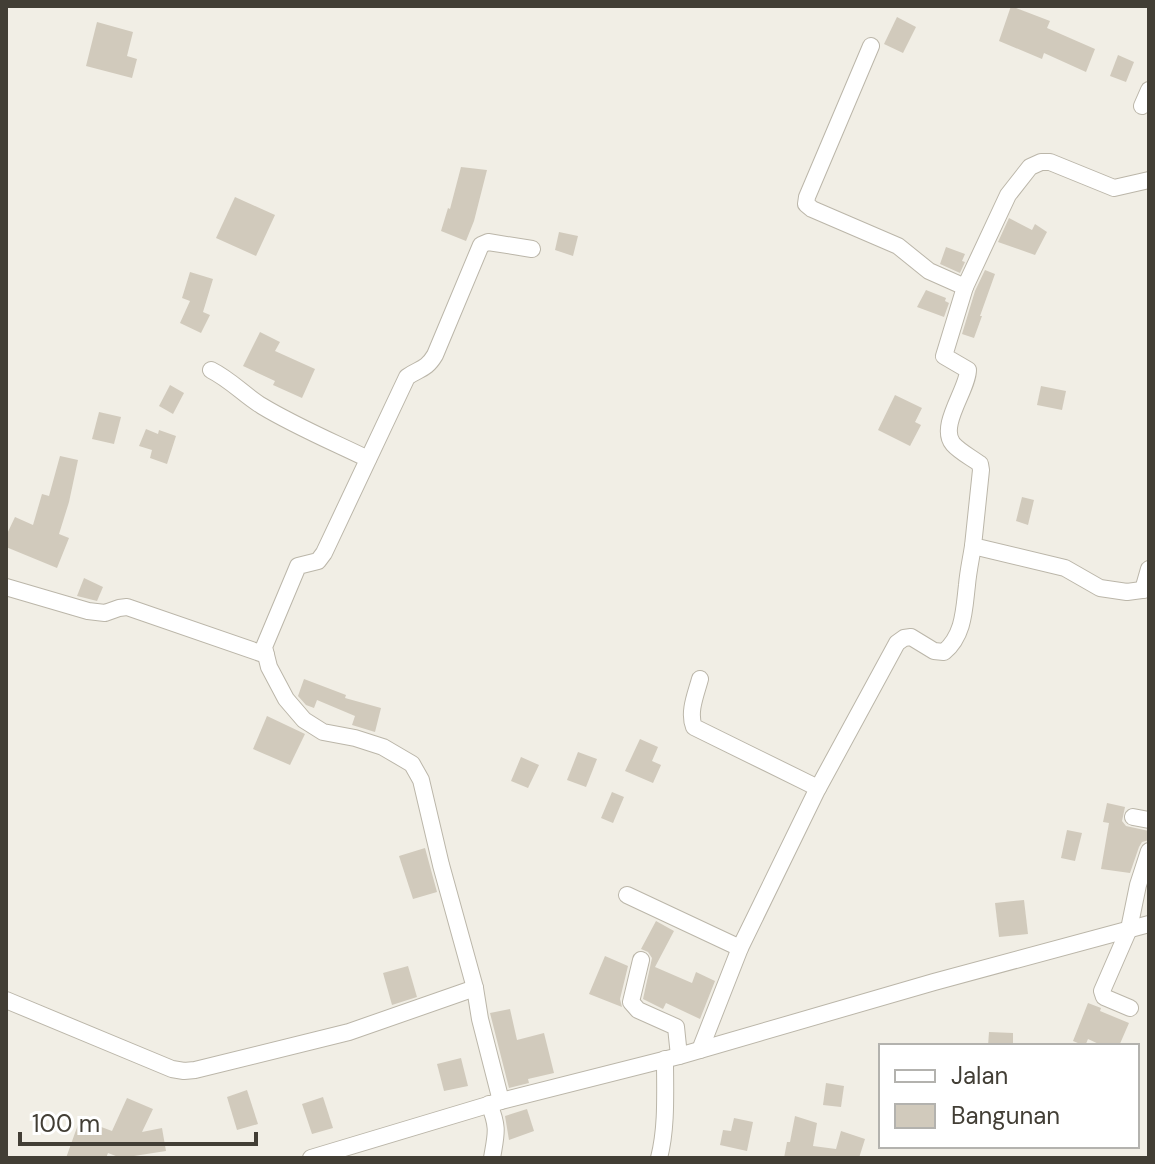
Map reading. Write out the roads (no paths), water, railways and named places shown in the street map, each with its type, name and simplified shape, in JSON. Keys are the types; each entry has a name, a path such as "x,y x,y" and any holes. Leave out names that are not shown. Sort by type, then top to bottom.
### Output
{"street":[{"path":"871,46 806,204 898,246 929,271 965,287"},
{"path":"700,1050 740,948 818,788 897,643 911,637 934,651 944,652 959,634 981,470 980,464 952,443 949,431 968,370 944,356 965,287 1008,195 1030,167 1050,162 1114,188 1149,180"},
{"path":"492,1158 495,1102 475,988 421,780 412,764 383,747 323,732 304,720 286,699 269,667 264,647 298,566 318,561 324,553 407,377 430,365 481,245 488,242 532,249"},
{"path":"211,370 231,380 244,394 265,408 368,459"},
{"path":"973,546 1065,568 1100,588 1127,592 1146,590 1149,569"},
{"path":"6,587 88,611 105,613 127,607 266,655"},
{"path":"700,679 692,714 694,727 818,788"},
{"path":"1130,1008 1104,997 1102,991 1129,929 1149,851"},
{"path":"627,895 740,948"},
{"path":"311,1158 495,1102 672,1058 1149,924"},
{"path":"641,960 631,1002 638,1010 676,1027 659,1158"},
{"path":"6,1000 172,1069 184,1071 349,1032 475,988"}]}
